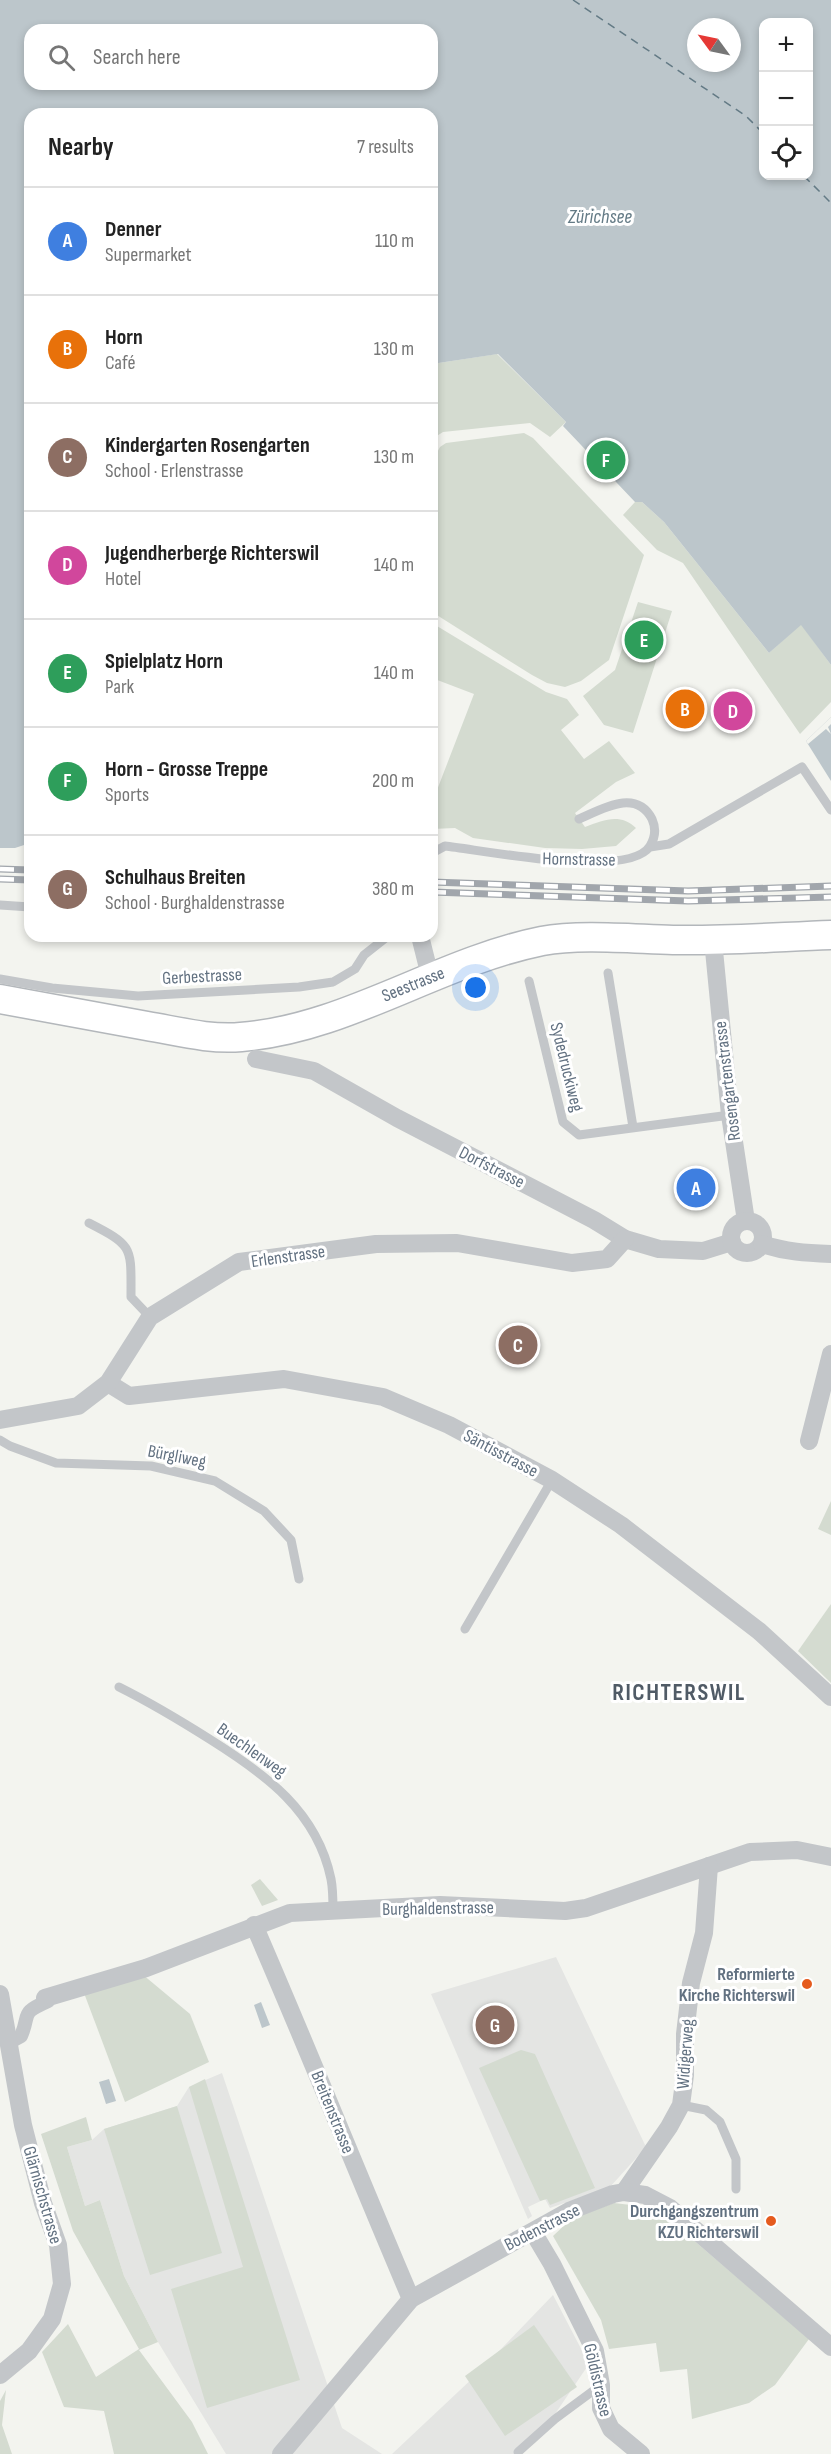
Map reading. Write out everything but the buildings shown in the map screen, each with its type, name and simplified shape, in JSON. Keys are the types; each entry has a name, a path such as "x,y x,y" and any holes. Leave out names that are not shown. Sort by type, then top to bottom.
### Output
{"main road":[{"name":"Seestrasse","path":"0,999 182,1032 240,1038 290,1029 337,1016 430,976 477,959 543,941 713,940 831,935"}],"street":[{"name":"Rosengartenstrasse","path":"713,940 730,1115 746,1221"},
{"path":"422,942 430,976"},
{"name":"Dorfstrasse","path":"256,1059 314,1071 397,1118 594,1220 625,1239 659,1249 694,1251 704,1251 732,1242"},
{"path":"746,1221 757,1224 761,1228 764,1239 755,1251 746,1253 737,1250 732,1242 734,1228 746,1221"},
{"name":"Erlenstrasse","path":"0,1420 78,1406 108,1383 150,1317 239,1262 376,1244 457,1243 572,1263 607,1258 625,1239"},
{"path":"762,1244 781,1251 831,1254"},
{"path":"810,1441 831,1354"},
{"name":"Säntisstrasse","path":"108,1383 129,1396 284,1379 383,1397 449,1425 552,1480 621,1525 759,1631 831,1697"},
{"name":"Burghaldenstrasse","path":"8,2043 21,2036 27,2014 32,2008 48,2001 47,1997 146,1968 290,1913 440,1905 565,1911 586,1908 750,1852 797,1850 831,1857"},
{"name":"Widigerweg","path":"624,2192 669,2127 681,2105 685,2075 686,2023 691,1983 704,1933 709,1866"},
{"name":"Breitenstrasse","path":"254,1925 411,2299"},
{"name":"Glärnischstrasse","path":"0,2375 29,2351 52,2319 62,2284 58,2245 43,2204 22,2125 1,2006"},
{"path":"624,2192 645,2195 670,2208 831,2347"},
{"name":"Bodenstrasse","path":"281,2454 411,2299 569,2211 624,2192"},
{"name":"Göldistrasse","path":"533,2232 552,2264 595,2350 601,2385 601,2408 611,2429 641,2454"}],"lane":[{"name":"Hornstrasse","path":"438,850 445,846 543,859 597,862 631,859 650,847 669,844 802,767 831,810"},
{"path":"579,819 609,805 626,802 638,805 646,811 655,829 650,847"},
{"path":"0,905 24,907"},
{"name":"Gerbestrasse","path":"0,979 52,988 138,996 299,987 333,982 355,969 364,955 380,942"},
{"path":"608,973 633,1127"},
{"name":"Sydedruckiweg","path":"529,981 563,1122 579,1135 730,1115"},
{"path":"89,1223 117,1237 125,1244 131,1263 131,1297 150,1317"},
{"name":"Bürgliweg","path":"0,1440 56,1463 151,1466 215,1481 264,1511 291,1540 298,1579"},
{"path":"465,1629 552,1480"},
{"name":"Buechlenweg","path":"119,1687 162,1710 238,1757 274,1783 290,1799 304,1817 324,1853 332,1880 333,1911"},
{"path":"681,2105 706,2110 720,2122 736,2159 736,2189"},
{"path":"518,2452 555,2419 601,2385"}],"shaded area":[{"path":"497,354 566,422 550,437 530,423 443,432 438,435 438,363"},
{"path":"524,433 533,438 644,555 609,660 581,681 565,687 547,683 438,616 438,451 446,443"},
{"path":"635,502 642,502 664,522 769,653 801,624 831,665 831,702 800,734 683,563 657,550 623,515"},
{"path":"638,602 672,611 633,733 604,725 583,696 615,670"},
{"path":"438,627 546,692 567,699 579,715 561,730 584,759 609,741 635,773 616,782 575,813 585,827 605,820 618,819 636,828 616,846 582,849 545,848 473,838 455,828 438,829 438,787 474,694 438,680"},
{"path":"831,1501 831,1535 818,1529"},
{"path":"831,1604 831,1683 798,1651"},
{"path":"260,1879 278,1900 262,1906 251,1885"},
{"path":"556,1957 646,2147 610,2187 550,2208 545,2199 528,2207 532,2216 528,2219 431,1994"},
{"path":"142,1974 190,2014 209,2062 125,2102 84,1993"},
{"path":"521,2050 535,2054 595,2188 550,2205 547,2199 540,2201 479,2068"},
{"path":"222,2073 342,2428 382,2454 226,2454 158,2342 124,2276 100,2200 85,2206 67,2147 92,2140 104,2129 177,2106 189,2087"},
{"path":"205,2079 300,2380 207,2408 171,2289 243,2267 189,2087"},
{"path":"177,2106 222,2253 150,2275 104,2129"},
{"path":"86,2117 92,2140 67,2147 85,2206 100,2200 124,2276 158,2342 139,2350 192,2422 208,2454 114,2454 104,2411 64,2407 42,2352 68,2324 96,2377 139,2349 73,2231 41,2134"},
{"path":"614,2203 656,2208 809,2339 775,2385 749,2403 692,2419 687,2369 660,2372 656,2343 609,2349 601,2320 553,2236 571,2219"},
{"path":"553,2295 589,2364 536,2442 519,2454 392,2454 475,2376"},
{"path":"534,2325 577,2387 505,2436 465,2376"},
{"path":"6,2390 2,2425 12,2454 0,2454 0,2401"}],"water":[{"name":"Zürichsee","path":"0,0 831,0 831,665 801,625 769,653 664,522 642,502 635,502 563,426 566,422 498,354 438,363 438,108 24,108 24,845 15,848 0,848"},
{"path":"831,717 831,781 806,741"},
{"path":"261,2002 270,2025 262,2028 254,2005"},
{"path":"109,2079 116,2101 106,2104 99,2082"}],"pier":[{"path":"831,717 831,724 828,727 831,734 826,729 808,744 806,741"}],"ferry route":[{"path":"573,0 746,116 759,129"},
{"path":"808,180 831,203"}],"railway":[{"path":"0,869 24,870"},
{"path":"0,879 24,880"},
{"path":"438,882 688,891 831,886"},
{"path":"438,892 688,901 831,897"}],"place":[{"name":"Horn - Grosse Treppe","path":"606,460"},
{"name":"Spielplatz Horn","path":"644,640"},
{"name":"Horn","path":"685,709"},
{"name":"Jugendherberge Richterswil","path":"733,711"},
{"name":"Denner","path":"696,1188"},
{"name":"Kindergarten Rosengarten","path":"518,1345"},
{"name":"Reformierte Kirche Richterswil","path":"807,1984"},
{"name":"Schulhaus Breiten","path":"495,2025"},
{"name":"Durchgangszentrum KZU Richterswil","path":"771,2221"}],"district":[{"name":"RICHTERSWIL","path":"679,1692"}]}
